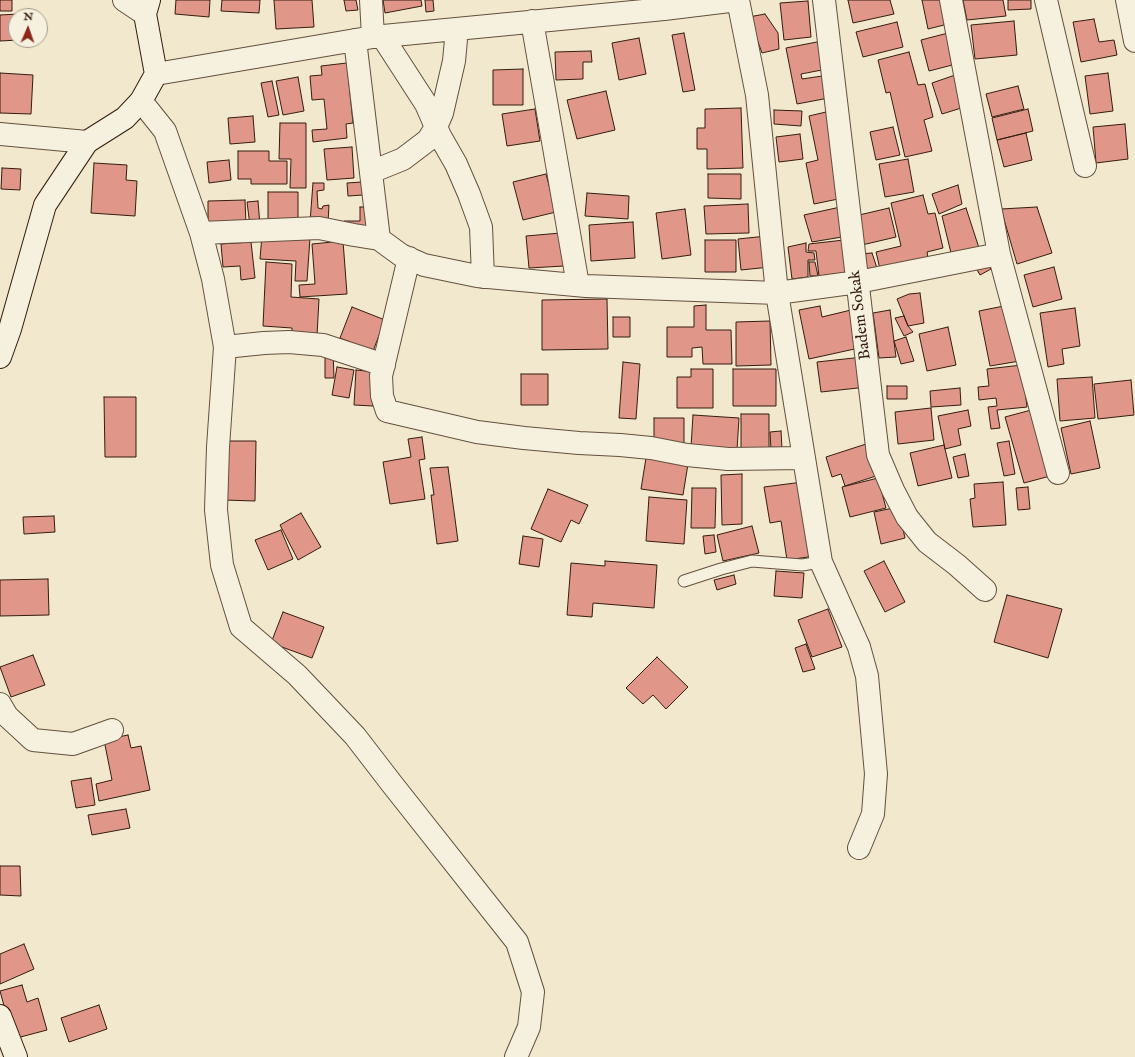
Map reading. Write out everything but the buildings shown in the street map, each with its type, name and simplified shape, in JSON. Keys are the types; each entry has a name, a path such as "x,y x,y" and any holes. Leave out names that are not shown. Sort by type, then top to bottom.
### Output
{"street":[{"path":"0,357 10,329 44,205 87,142 125,118 141,101 156,74 147,7 124,0"},
{"path":"371,0 371,172 379,239"},
{"path":"156,74 370,38 664,9 694,2 738,0 757,95 777,293 821,562 860,647 867,676 876,774 873,814 859,848"},
{"name":"Badem Sokak","path":"824,0 878,456 907,517 927,542 958,565 985,590"},
{"path":"951,0 1000,254 1058,473"},
{"path":"1046,0 1085,166"},
{"path":"1127,0 1135,41"},
{"path":"532,21 578,285"},
{"path":"371,172 403,159 428,140 436,127 442,113 454,61 457,29"},
{"path":"370,38 426,104 436,127 456,164 481,227 484,277"},
{"path":"141,101 165,130 201,233 213,279 225,347 218,447 216,510 222,565 241,627 297,675 355,736 517,942 533,992 529,1027 516,1057"},
{"path":"0,134 87,142"},
{"path":"201,233 319,228 379,239 402,255 424,266 484,277 578,285 777,293 858,282 1000,254"},
{"path":"409,258 381,376 382,396 387,411 470,430 524,438 651,448 687,455 728,459 804,458"},
{"path":"225,347 289,342 323,345 384,365"},
{"path":"0,704 7,716 33,740 73,744 112,730"},
{"path":"0,1016 16,1057"}],"lane":[{"path":"684,581 752,561 802,565 821,562"}]}
